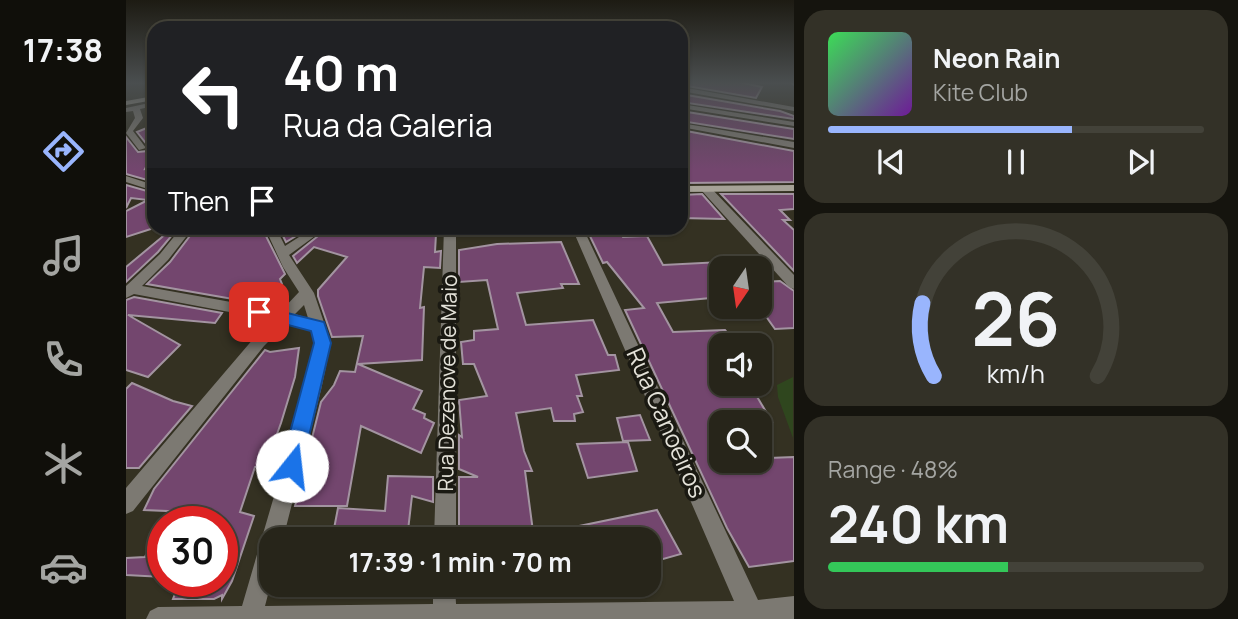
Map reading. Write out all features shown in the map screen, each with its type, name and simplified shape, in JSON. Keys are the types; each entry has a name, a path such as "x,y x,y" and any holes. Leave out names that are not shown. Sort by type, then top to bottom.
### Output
{"street":[{"path":"133,111 139,118 129,131 142,148"},
{"path":"711,111 793,124"},
{"path":"688,126 793,145"},
{"path":"127,179 147,186"},
{"path":"688,189 793,188"},
{"path":"706,189 793,284"},
{"path":"129,291 164,257 181,235"},
{"path":"250,618 313,390 323,343 307,293 282,254 274,235"},
{"path":"282,254 310,235"},
{"name":"Rua Dezenove de Maio","path":"445,527 450,235"},
{"name":"Rua Canoeiros","path":"581,235 753,616"},
{"path":"129,291 285,317 318,327"},
{"path":"126,504 259,342 307,293"},
{"path":"444,597 445,617"},
{"path":"158,619 753,616 793,608"}],"green space":[{"path":"793,377 793,438 778,397 777,385"}],"building":[{"path":"740,111 779,111 794,116 794,119"},
{"path":"688,112 794,129 794,139 688,122"},
{"path":"147,128 147,145 137,132"},
{"path":"688,131 794,151 794,182 688,183"},
{"path":"126,137 138,152 147,151 147,180 126,174"},
{"path":"126,185 147,191 147,200 131,198 126,208"},
{"path":"702,194 724,219 688,218 688,195"},
{"path":"721,194 794,194 794,209 780,210 790,220 783,220 794,230 794,271"},
{"path":"147,200 147,230 126,237 126,211"},
{"path":"165,235 172,235 126,282 126,267"},
{"path":"191,235 266,235 285,274 280,279 282,284 267,305 147,284 170,262"},
{"path":"282,235 298,235 286,242"},
{"path":"319,235 436,235 435,252 441,251 440,268 424,267 420,308 424,307 422,360 358,364 422,391 413,409 425,414 424,418 434,423 421,453 361,426 347,506 295,506 321,402 334,385 340,371 355,372 363,336 332,337 318,296 318,290 347,257 314,247 297,263 293,256"},
{"path":"589,235 647,236 663,265 709,263 709,298 657,303 673,332 725,330 727,333 709,333 709,396 757,396 765,410 709,410 709,473 772,473 772,458 794,457 794,561 749,567 727,528 625,310 644,308 607,262 603,263"},
{"path":"561,242 579,284 561,284 563,288 517,293 526,325 593,320 608,355 615,355 619,370 576,375 582,396 577,396 583,412 574,414 575,421 554,421 551,408 516,413 524,451 532,471 525,471 532,527 459,527 459,477 478,477 459,469 459,435 462,437 459,400 487,396 474,364 463,364 461,342 474,340 474,331 498,329 487,280 459,282 459,250 497,244"},
{"path":"772,281 780,281 794,291 794,328 775,329 768,319 772,319"},
{"path":"134,297 222,313 215,323 128,315 180,345 148,377 126,370 126,300"},
{"path":"299,348 295,377 281,423 265,467 255,467 240,512 254,516 238,563 238,506 147,506 147,510 144,510 154,489 265,350 270,352"},
{"path":"132,383 173,401 192,406 139,468 126,468 126,389"},
{"path":"640,415 650,440 623,441 617,418"},
{"path":"628,442 637,471 588,478 577,444"},
{"path":"388,476 433,477 433,502 412,496 408,527 334,527 338,508 385,511"},
{"path":"657,510 681,554 661,560 661,527 574,527"},
{"path":"147,553 147,576 126,575 126,558 145,557"},
{"path":"174,597 218,597 214,599 173,599"}],"route":[{"path":"259,312 318,327 323,343 292,466"}]}
